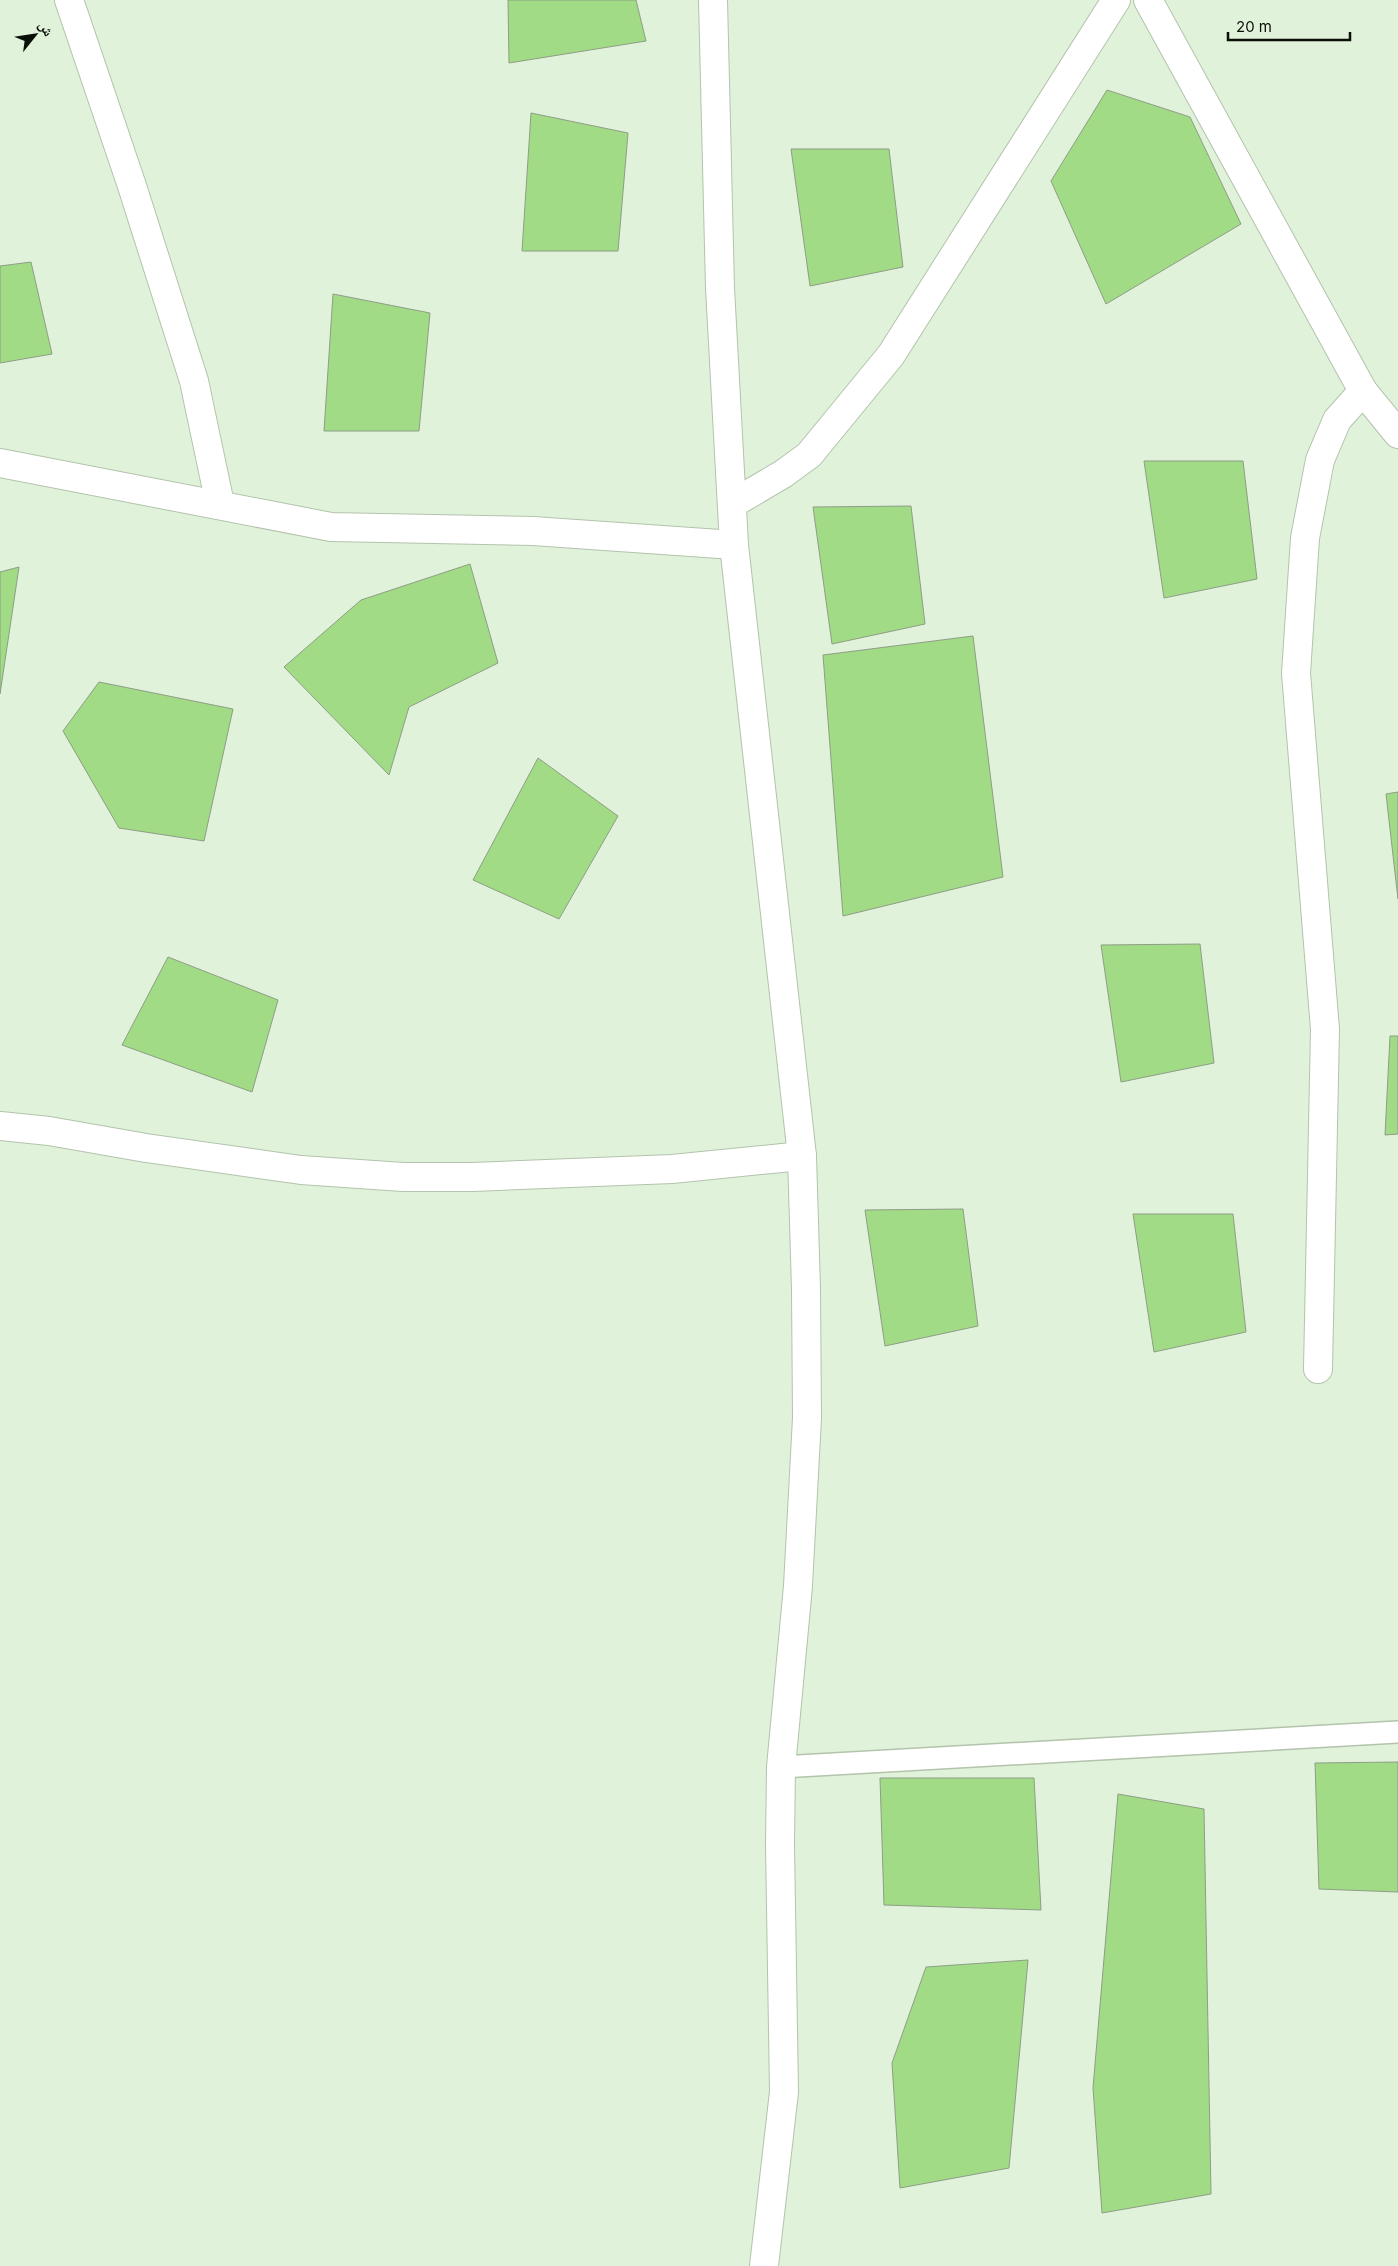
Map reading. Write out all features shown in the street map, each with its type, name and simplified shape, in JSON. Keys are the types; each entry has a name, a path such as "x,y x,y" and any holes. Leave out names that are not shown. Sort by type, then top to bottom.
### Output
{"street":[{"path":"69,0 132,186 194,381 220,504"},
{"path":"713,0 720,288 734,545 802,1156 807,1418 798,1586 781,1767 780,1845 784,2092 764,2266"},
{"path":"732,504 783,474 809,456 891,356 1116,0"},
{"path":"1148,0 1363,391 1398,434"},
{"path":"1318,1369 1325,1029 1296,672 1305,538 1320,460 1337,420 1363,391"},
{"path":"0,463 220,504 331,527 533,531 734,545"},
{"path":"0,1126 49,1131 146,1148 301,1170 403,1177 473,1177 672,1169 802,1156"}],"lane":[{"path":"781,1767 1398,1732"}],"building":[{"path":"508,0 636,0 646,41 509,63"},
{"path":"1107,90 1190,117 1241,224 1106,304 1051,181"},
{"path":"531,113 628,133 618,251 522,251"},
{"path":"791,149 889,149 903,267 810,286"},
{"path":"31,262 52,354 0,363 0,266"},
{"path":"333,294 430,313 419,431 324,431"},
{"path":"1144,461 1243,461 1257,579 1164,598"},
{"path":"911,506 925,624 832,644 813,507"},
{"path":"470,564 498,663 409,707 389,775 284,667 361,600"},
{"path":"19,567 0,694 0,572"},
{"path":"973,636 1003,877 843,916 823,655"},
{"path":"99,682 233,709 204,841 119,828 63,731"},
{"path":"538,758 618,816 559,919 473,880"},
{"path":"1398,792 1398,899 1386,794"},
{"path":"1200,944 1214,1063 1121,1082 1101,945"},
{"path":"168,957 278,1000 252,1092 122,1045"},
{"path":"1390,1036 1398,1036 1398,1134 1385,1135"},
{"path":"963,1209 978,1326 885,1346 865,1210"},
{"path":"1133,1214 1233,1214 1246,1332 1154,1352"},
{"path":"1398,1762 1398,1892 1319,1889 1315,1763"},
{"path":"880,1778 1034,1778 1041,1910 884,1905"},
{"path":"1118,1794 1204,1809 1211,2194 1102,2213 1093,2088"},
{"path":"1028,1960 1009,2168 900,2188 892,2063 926,1967"}]}
